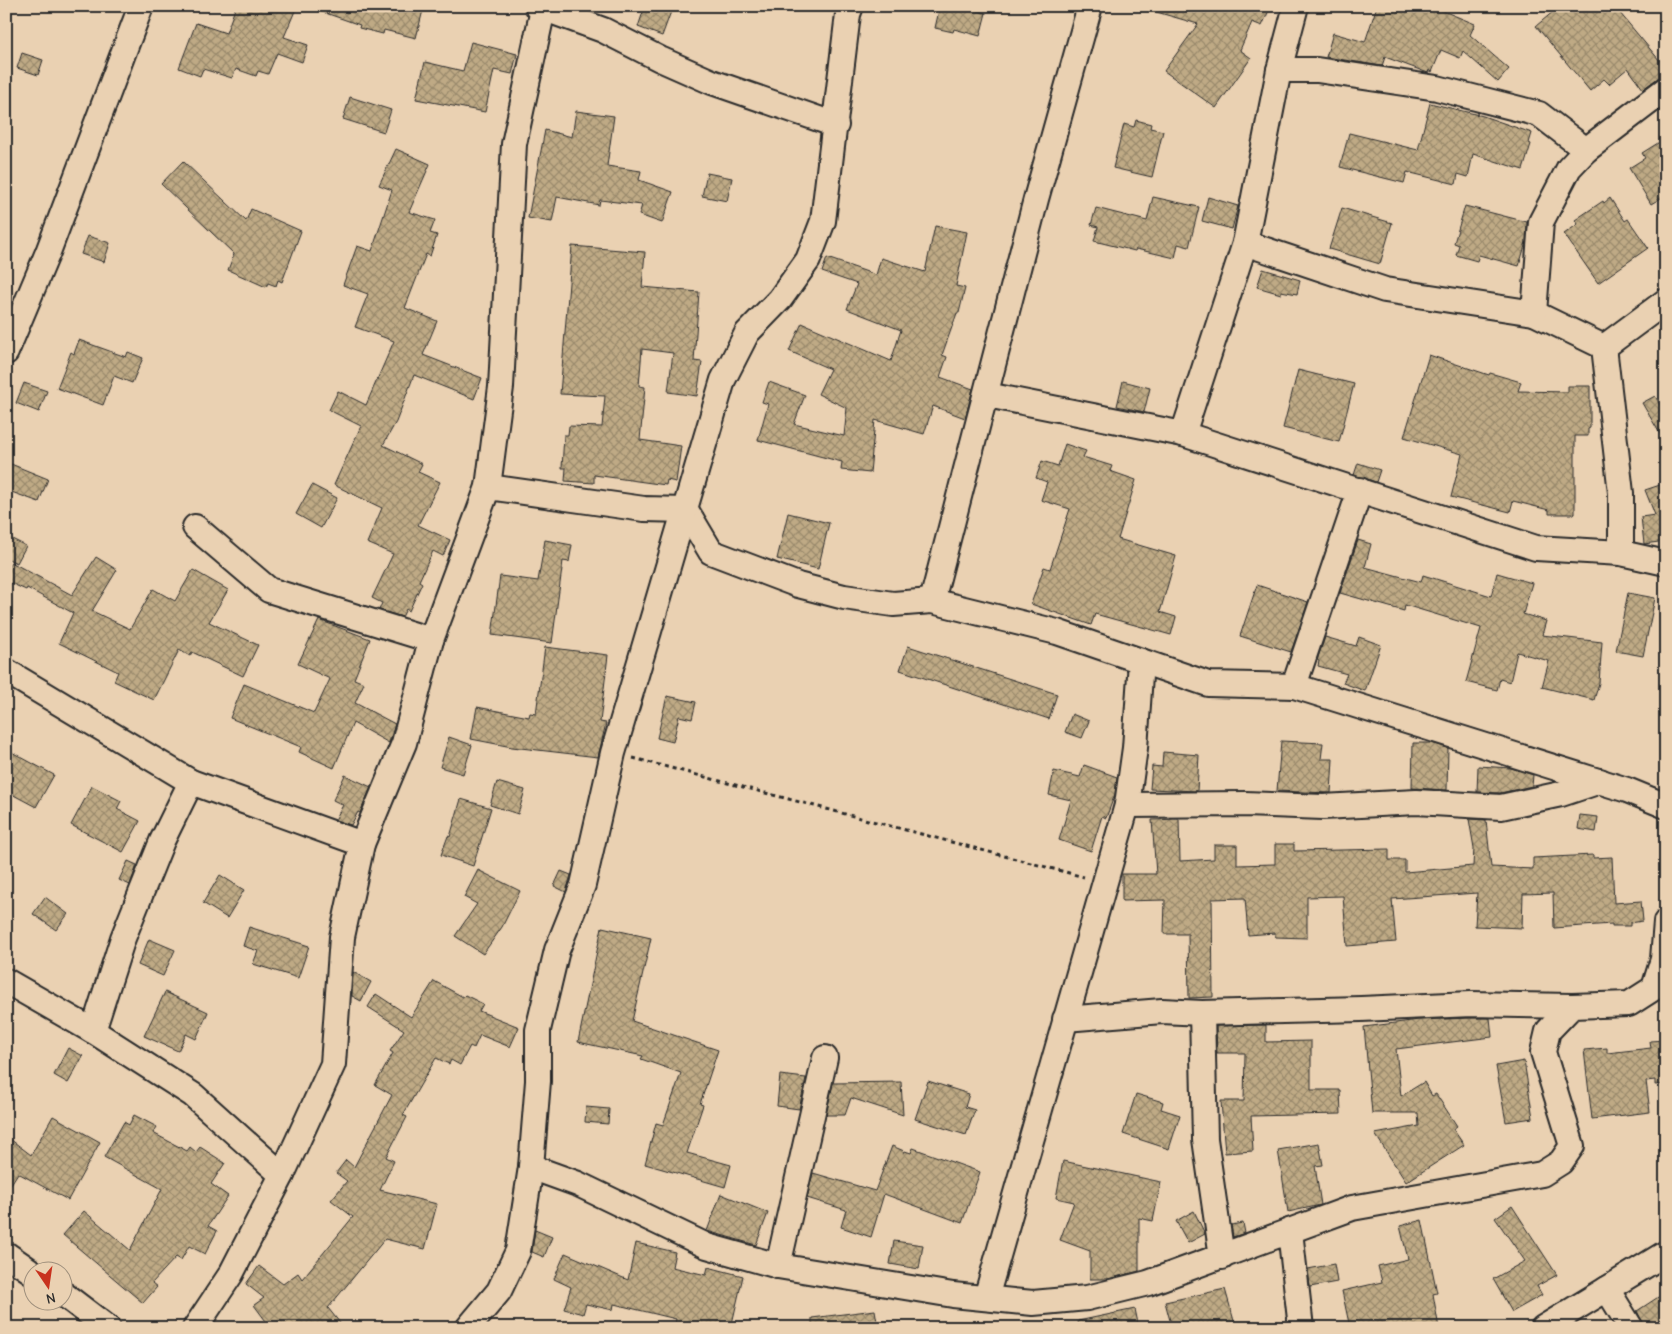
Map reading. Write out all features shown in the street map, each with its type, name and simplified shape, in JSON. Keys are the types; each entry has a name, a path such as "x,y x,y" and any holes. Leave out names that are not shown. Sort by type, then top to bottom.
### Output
{"street":[{"path":"6,352 48,252 141,6"},
{"path":"468,1328 499,1291 518,1251 531,1167 538,1081 538,1030 557,950 583,885 613,753 723,380 746,333 780,298 808,260 823,221 848,14 851,6"},
{"path":"932,601 987,395 1036,198 1090,6"},
{"path":"1183,434 1245,243 1279,70 1296,6"},
{"path":"195,1328 231,1274 282,1175 333,1064 342,937 362,844 404,743 431,640 488,487 501,386 514,144 540,8 578,13 603,30 660,60 712,82 836,125"},
{"path":"1279,70 1317,70 1437,88 1539,114 1586,150"},
{"path":"1534,313 1541,222 1569,168 1586,150 1666,89"},
{"path":"1245,243 1385,290 1534,313 1604,347"},
{"path":"1604,347 1666,301"},
{"path":"1604,347 1621,493 1622,553"},
{"path":"987,395 1183,434 1536,548 1622,553 1666,563"},
{"path":"488,487 644,509 686,510"},
{"path":"1294,686 1360,490"},
{"path":"686,510 711,552 798,585 844,597 893,604 932,601 1057,632 1208,684 1294,686 1600,781 1666,806"},
{"path":"195,527 269,590 431,640"},
{"path":"986,1298 1127,805 1135,748 1141,661"},
{"path":"6,671 191,782 362,844"},
{"path":"1127,805 1245,804 1323,807 1416,802 1501,807 1561,794 1600,781"},
{"path":"93,1031 123,938 162,841 191,782"},
{"path":"1065,1019 1162,1011 1202,1013 1361,1010 1470,1004 1572,1006 1629,1004 1654,988 1663,959 1666,922"},
{"path":"6,981 93,1031 193,1095 282,1175"},
{"path":"531,1167 578,1184 707,1246 778,1266 986,1298 1033,1303 1087,1298 1148,1283 1352,1208 1542,1174 1561,1162 1572,1146 1543,1052 1548,1031 1572,1006"},
{"path":"1202,1013 1205,1138 1222,1257"},
{"path":"778,1266 825,1058"},
{"path":"1290,1231 1301,1328"},
{"path":"1543,1328 1666,1252"},
{"path":"6,1254 22,1265"},
{"path":"1607,1289 1631,1328"},
{"path":"72,1301 108,1328"}],"path":[{"path":"613,753 1106,883"}],"building":[{"path":"236,6 297,6 284,37 308,45 302,62 277,53 268,74 258,71 256,76 236,69 232,78 203,69 200,76 179,68 196,23 226,33"},
{"path":"314,6 415,6 415,8 423,10 416,38 384,30 383,34 359,28 360,25 314,9"},
{"path":"645,6 673,6 662,36 638,27"},
{"path":"940,6 969,11 970,9 986,13 980,36 954,29 953,32 935,28"},
{"path":"1153,6 1271,6 1262,26 1252,22 1240,50 1251,58 1216,108 1164,71 1198,24 1153,11"},
{"path":"1377,6 1431,6 1475,24 1470,35 1509,69 1498,82 1463,51 1460,58 1441,50 1432,72 1429,70 1428,73 1385,57 1382,66 1326,57 1333,33 1365,42"},
{"path":"1560,6 1614,6 1666,69 1666,76 1658,78 1643,89 1628,68 1609,84 1604,79 1590,91 1536,26"},
{"path":"471,42 517,54 512,74 494,70 485,112 416,99 425,62 463,71"},
{"path":"22,53 43,60 38,75 17,68"},
{"path":"350,97 391,110 384,132 343,119"},
{"path":"1430,103 1483,116 1532,133 1529,143 1531,144 1523,170 1473,154 1468,177 1458,174 1456,184 1407,172 1404,183 1340,167 1349,133 1418,150"},
{"path":"576,111 614,116 607,166 641,171 639,180 673,192 662,223 639,215 642,205 600,200 599,205 557,197 552,222 528,218 545,130 572,137"},
{"path":"1136,120 1151,124 1150,128 1163,131 1152,177 1113,168 1124,124 1134,127"},
{"path":"1666,138 1666,195 1651,204 1629,168 1645,158 1642,153"},
{"path":"396,149 430,164 409,212 435,220 430,233 437,235 430,256 426,254 405,308 437,321 423,355 482,378 474,399 414,375 396,422 383,445 422,464 418,472 440,482 418,525 450,540 443,556 433,551 419,581 422,583 409,611 406,609 402,617 379,610 382,603 372,598 393,554 367,543 382,508 334,485 361,426 329,410 338,391 366,405 394,341 355,327 368,294 343,285 357,246 372,251 392,190 379,185"},
{"path":"183,161 246,221 251,209 301,231 282,282 278,280 276,286 268,283 266,287 228,270 234,254 161,184"},
{"path":"707,173 732,178 727,201 702,196"},
{"path":"1153,197 1199,207 1189,247 1178,244 1175,258 1094,241 1098,227 1091,225 1096,208 1147,221"},
{"path":"1208,197 1238,206 1232,229 1202,221"},
{"path":"1610,198 1625,221 1628,219 1648,248 1598,283 1564,234 1578,224 1575,220"},
{"path":"1465,206 1527,222 1526,242 1519,266 1479,255 1477,261 1456,255 1459,245 1454,243"},
{"path":"1342,208 1392,223 1380,264 1329,249"},
{"path":"935,226 967,232 956,286 965,288 959,313 957,313 942,355 947,357 940,377 973,389 965,418 933,406 924,434 875,420 870,473 841,470 842,462 758,440 768,404 762,402 769,382 805,395 794,424 844,436 847,408 818,394 830,369 789,351 802,323 891,361 901,330 847,309 857,284 822,272 827,258 876,275 881,258 925,272"},
{"path":"88,236 110,243 104,262 81,254"},
{"path":"572,246 645,252 642,287 699,292 694,361 702,362 697,396 668,392 673,353 642,349 639,386 645,387 640,440 681,446 676,482 667,480 666,485 594,475 594,483 565,481 566,468 562,468 564,435 568,435 569,426 602,427 605,396 560,394"},
{"path":"1263,269 1300,280 1297,294 1281,291 1281,294 1257,287"},
{"path":"79,340 126,357 128,352 143,358 132,383 114,376 103,405 57,388 71,352 74,354"},
{"path":"1429,355 1489,375 1490,373 1521,382 1518,391 1568,392 1568,386 1590,386 1590,428 1588,429 1588,436 1575,436 1575,514 1549,514 1549,510 1513,501 1510,512 1451,497 1462,454 1404,437"},
{"path":"1298,370 1354,384 1339,442 1283,428"},
{"path":"1123,381 1150,388 1144,412 1117,406"},
{"path":"24,383 47,391 39,412 16,403"},
{"path":"1655,396 1666,415 1666,444 1642,403"},
{"path":"1065,444 1086,451 1083,457 1112,466 1110,471 1136,480 1118,539 1176,556 1160,612 1176,617 1171,635 1095,614 1091,625 1031,604 1044,567 1050,569 1070,509 1041,500 1047,482 1036,478 1042,461 1058,466"},
{"path":"6,462 48,479 39,502 6,490"},
{"path":"1358,463 1380,470 1376,482 1354,475"},
{"path":"1666,483 1666,541 1644,544 1641,517 1655,515 1645,490"},
{"path":"312,485 337,498 321,528 296,514"},
{"path":"788,513 829,523 818,569 777,559"},
{"path":"6,536 26,546 17,563 6,558"},
{"path":"545,540 572,545 569,562 563,561 552,643 492,635 500,576 538,581"},
{"path":"1358,540 1371,544 1365,567 1421,582 1423,575 1491,596 1497,573 1532,583 1523,614 1546,621 1542,635 1602,642 1599,683 1594,700 1542,687 1549,661 1517,652 1510,682 1500,679 1497,690 1466,682 1481,628 1405,605 1404,611 1340,593"},
{"path":"96,557 117,570 92,611 130,629 153,589 175,601 193,570 228,590 209,622 258,645 243,676 192,652 190,656 179,650 154,700 114,681 118,672 59,643 73,613 27,588 26,590 6,581 6,572 11,562 72,595"},
{"path":"1257,585 1308,602 1291,652 1240,636"},
{"path":"1628,593 1655,598 1643,656 1616,651"},
{"path":"319,620 370,639 354,679 364,683 355,703 395,724 389,743 353,723 334,768 299,752 301,747 230,718 244,684 314,713 330,679 298,664"},
{"path":"1325,637 1356,646 1359,637 1381,645 1365,691 1343,683 1347,674 1318,666 1319,661 1317,660"},
{"path":"908,646 1057,694 1049,719 900,670"},
{"path":"545,647 608,655 600,722 606,723 598,757 512,747 471,739 477,707 529,717 530,713 536,714"},
{"path":"667,696 696,702 692,719 679,716 673,742 657,738"},
{"path":"1072,714 1089,721 1082,738 1065,732"},
{"path":"449,737 472,745 463,774 440,767"},
{"path":"1281,741 1323,743 1321,759 1333,759 1331,793 1277,791"},
{"path":"1413,743 1432,743 1448,748 1447,790 1412,788"},
{"path":"6,749 54,775 36,807 6,791"},
{"path":"1163,752 1199,755 1197,791 1150,789 1152,766 1162,767"},
{"path":"1084,765 1117,777 1115,794 1106,818 1102,816 1091,851 1059,840 1071,800 1049,795 1054,771 1080,777"},
{"path":"1478,766 1511,768 1533,775 1532,786 1500,793 1477,792"},
{"path":"345,775 371,787 360,813 358,812 351,825 335,820 343,805 333,800"},
{"path":"497,782 525,790 518,814 490,805"},
{"path":"92,786 121,801 117,809 140,821 123,852 71,825"},
{"path":"461,799 491,808 473,866 441,855 448,836 450,837"},
{"path":"1580,815 1598,817 1596,832 1578,829"},
{"path":"1179,819 1180,861 1214,859 1214,845 1237,845 1237,865 1275,864 1275,844 1294,844 1294,851 1389,849 1389,860 1405,860 1405,872 1473,866 1474,848 1469,819 1486,820 1491,867 1533,869 1533,858 1593,855 1593,858 1612,857 1614,903 1641,901 1643,921 1630,923 1630,926 1612,926 1612,924 1554,928 1553,893 1523,894 1522,928 1475,926 1477,893 1392,899 1396,942 1347,946 1343,896 1307,897 1307,938 1275,937 1275,933 1248,935 1245,898 1212,899 1213,997 1189,998 1188,934 1164,934 1165,900 1122,901 1122,874 1156,874 1152,820"},
{"path":"128,861 137,865 130,885 119,880"},
{"path":"478,870 520,891 502,927 483,954 455,936 477,904 464,897"},
{"path":"561,871 571,875 566,892 554,886"},
{"path":"220,875 244,890 227,918 203,903"},
{"path":"45,897 68,914 56,930 33,914"},
{"path":"249,927 309,946 298,978 253,964 258,951 243,946"},
{"path":"602,927 651,938 632,1021 718,1050 700,1104 703,1105 687,1153 731,1165 725,1187 645,1164 656,1123 663,1125 681,1073 641,1059 643,1056 578,1042"},
{"path":"149,939 175,950 163,976 138,965"},
{"path":"353,972 371,982 361,1001 352,996"},
{"path":"434,981 463,997 465,995 483,1004 479,1011 519,1027 510,1047 480,1035 474,1048 470,1046 460,1065 451,1060 449,1064 436,1058 403,1115 407,1117 386,1157 394,1161 380,1190 437,1204 425,1249 385,1239 328,1308 344,1328 271,1328 254,1305 264,1298 246,1284 259,1266 283,1284 298,1273 302,1279 353,1217 331,1200 347,1181 336,1173 346,1160 354,1167 392,1095 375,1085 393,1053 390,1051 404,1030 368,1007 376,994 411,1017"},
{"path":"165,992 208,1012 196,1039 186,1034 178,1051 144,1036"},
{"path":"1490,1018 1492,1037 1396,1049 1401,1096 1424,1082 1432,1096 1436,1094 1457,1126 1453,1129 1464,1145 1406,1182 1375,1134 1419,1126 1418,1113 1372,1113 1364,1027 1419,1020"},
{"path":"1266,1025 1266,1042 1311,1041 1311,1090 1340,1090 1341,1114 1251,1116 1253,1151 1225,1153 1221,1101 1244,1101 1245,1053 1217,1053 1216,1026"},
{"path":"1666,1040 1666,1084 1655,1085 1655,1080 1646,1081 1650,1112 1592,1119 1584,1050 1607,1048 1607,1053 1651,1048 1650,1041"},
{"path":"68,1048 83,1056 68,1083 54,1075"},
{"path":"1524,1061 1533,1118 1506,1122 1496,1066"},
{"path":"780,1075 806,1078 799,1109 777,1106"},
{"path":"928,1081 969,1094 965,1107 975,1110 966,1135 915,1119"},
{"path":"901,1082 903,1115 851,1098 845,1115 826,1115 833,1083"},
{"path":"1136,1094 1163,1102 1161,1109 1180,1115 1169,1149 1123,1134"},
{"path":"586,1107 609,1109 608,1124 585,1122"},
{"path":"134,1115 157,1127 153,1133 187,1151 190,1147 196,1152 200,1147 225,1163 211,1184 228,1196 208,1226 217,1231 205,1254 189,1246 181,1260 176,1257 152,1283 157,1287 143,1303 63,1235 84,1211 130,1250 162,1189 104,1157 124,1122 129,1125"},
{"path":"53,1116 100,1142 68,1200 18,1173 6,1192 6,1136 31,1155"},
{"path":"1319,1143 1323,1165 1315,1166 1321,1205 1288,1212 1278,1150"},
{"path":"892,1146 904,1151 904,1153 905,1151 911,1153 913,1148 980,1172 962,1223 884,1194 871,1237 841,1227 846,1210 807,1198 813,1173 875,1191"},
{"path":"1063,1161 1161,1182 1153,1221 1139,1218 1139,1271 1108,1279 1090,1279 1090,1251 1060,1240 1074,1202 1056,1198"},
{"path":"721,1194 768,1213 756,1245 707,1231"},
{"path":"1512,1206 1557,1275 1537,1286 1542,1295 1512,1312 1493,1279 1525,1261 1495,1218"},
{"path":"1194,1211 1205,1234 1188,1243 1176,1221"},
{"path":"1422,1220 1437,1293 1433,1294 1439,1328 1350,1328 1342,1291 1382,1282 1378,1266 1408,1259 1400,1226"},
{"path":"1243,1223 1245,1233 1233,1237 1231,1225"},
{"path":"535,1230 552,1237 544,1257 532,1252"},
{"path":"894,1241 923,1245 919,1269 890,1264"},
{"path":"636,1243 675,1252 672,1267 706,1275 708,1267 743,1276 731,1328 674,1328 676,1319 614,1304 613,1310 586,1304 583,1314 564,1309 571,1287 554,1279 565,1253 628,1280"},
{"path":"1334,1264 1337,1282 1310,1287 1308,1269"},
{"path":"1225,1289 1236,1328 1172,1328 1165,1302"},
{"path":"1666,1292 1666,1328 1645,1328 1637,1311"},
{"path":"1135,1309 1139,1328 1079,1328 1078,1321"},
{"path":"875,1310 878,1328 812,1328 812,1318"}]}
